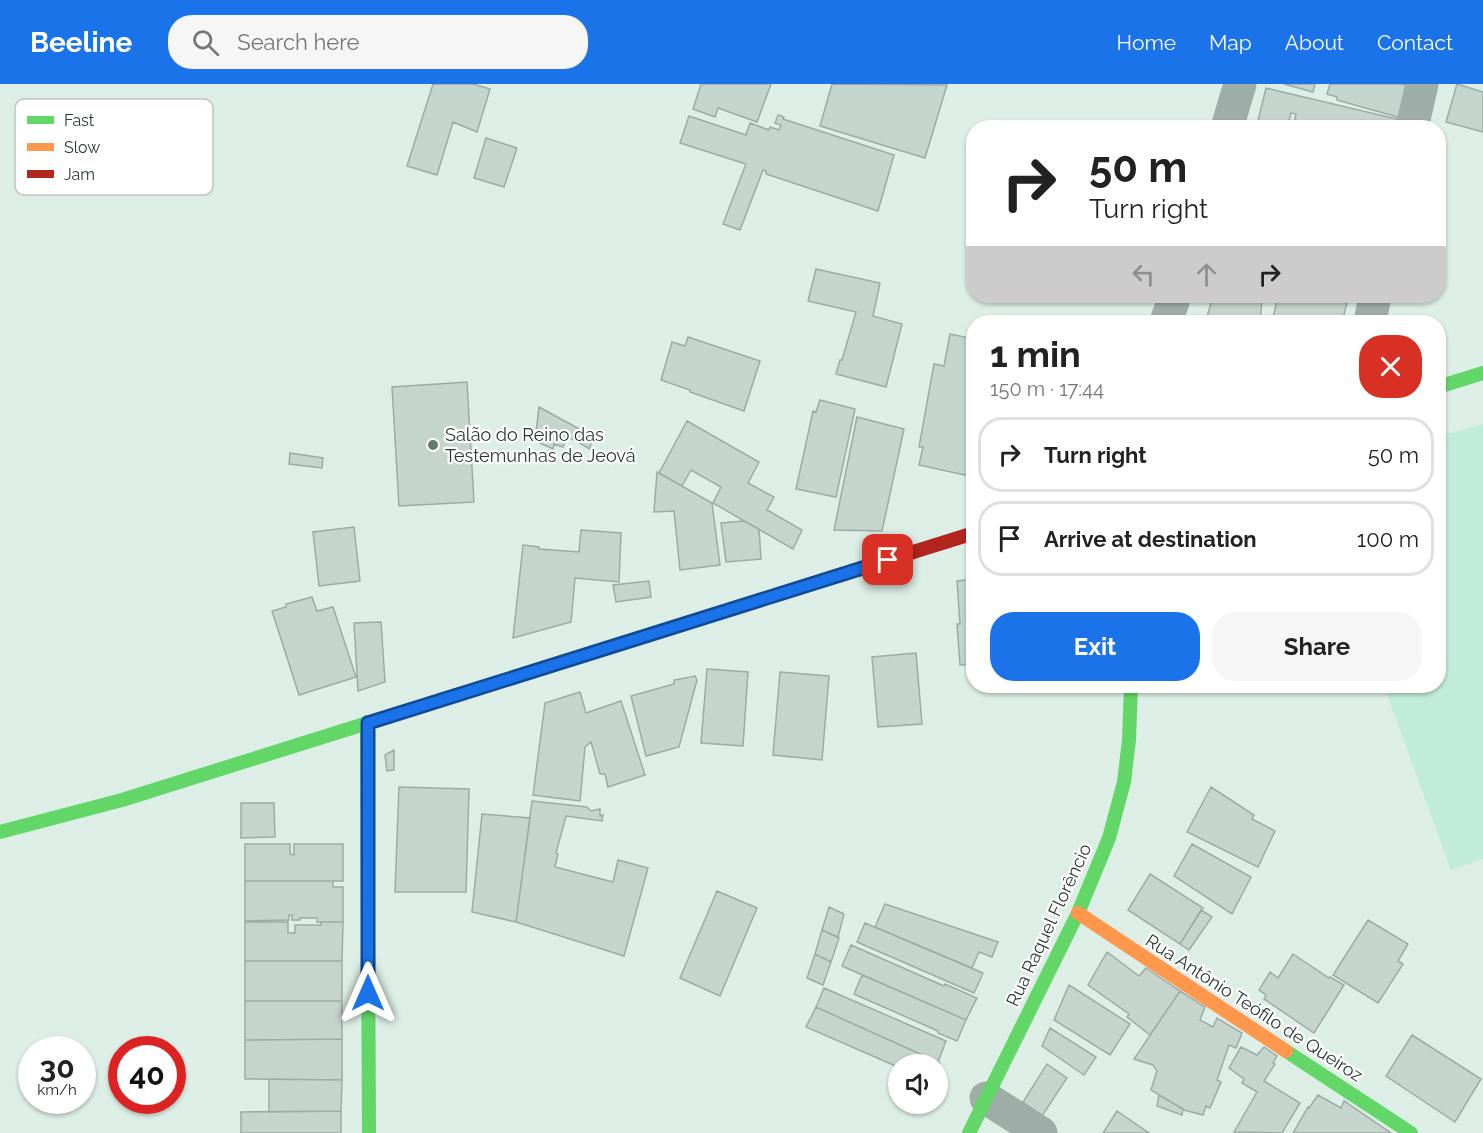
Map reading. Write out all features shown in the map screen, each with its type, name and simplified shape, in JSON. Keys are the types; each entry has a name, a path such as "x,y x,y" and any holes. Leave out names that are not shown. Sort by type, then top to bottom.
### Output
{"street":[{"path":"1229,120 1240,84"},
{"path":"1414,120 1422,84"},
{"path":"1446,385 1483,373"},
{"path":"0,832 122,800 966,536"},
{"name":"Rua Raquel Florêncio","path":"969,1133 1078,913 1109,838 1124,782 1129,740 1131,693"},
{"path":"368,723 369,1133"},
{"name":"Rua Antônio Teófilo de Queiroz","path":"1078,913 1411,1133"},
{"path":"986,1098 1041,1133"}],"green space":[{"path":"1483,424 1483,859 1451,870 1387,693 1446,693 1446,434"}],"building":[{"path":"433,84 473,84 490,89 477,132 453,122 437,175 407,166"},
{"path":"701,84 771,84 757,122 718,108 715,117 693,109"},
{"path":"832,84 947,85 925,158 820,126"},
{"path":"1284,84 1315,84 1313,92"},
{"path":"1330,84 1402,84 1409,86 1401,118 1337,100 1337,97 1327,94"},
{"path":"1457,84 1483,92 1483,132 1446,122"},
{"path":"1266,88 1401,120 1295,120 1296,114 1291,113 1289,120 1258,120"},
{"path":"778,115 784,117 783,119 894,155 878,211 766,174 763,170 740,230 723,224 746,164 680,143 689,116 746,135 750,123 769,130 770,127 779,130 781,125 775,123"},
{"path":"486,138 517,148 504,187 474,178"},
{"path":"816,269 880,283 873,316 902,324 886,387 836,374 856,312 808,301"},
{"path":"1211,303 1262,303 1261,315 1208,315"},
{"path":"1276,303 1347,303 1344,315 1274,315"},
{"path":"950,334 966,337 966,475 919,465 923,447 919,447 934,364 944,366"},
{"path":"688,337 760,361 744,411 661,380 672,342 685,346"},
{"name":"Salão do Reino das Testemunhas de Jeová","path":"467,382 474,502 399,506 392,387"},
{"path":"820,400 855,409 836,497 796,489 813,411 816,412"},
{"path":"539,407 592,436 590,449 567,436 563,447 554,444 553,449 535,441"},
{"path":"857,417 904,429 882,531 834,530"},
{"path":"687,421 759,462 748,483 774,497 767,510 802,530 793,549 713,503 721,487 691,470 682,486 659,473"},
{"path":"290,453 323,458 322,468 289,464"},
{"path":"657,472 712,503 720,565 680,570 674,511 654,512"},
{"path":"744,521 759,529 761,559 726,562 721,523"},
{"path":"354,527 360,581 319,586 313,532"},
{"path":"581,530 621,533 619,582 575,578 571,622 513,638 523,545 539,547 539,549 579,552"},
{"path":"966,580 966,665 960,665 957,581"},
{"path":"649,581 651,597 616,602 613,585"},
{"path":"312,597 317,611 333,607 356,677 299,695 272,611 286,607 286,604"},
{"path":"381,622 385,682 358,691 354,623"},
{"path":"916,653 922,724 878,727 872,657"},
{"path":"707,669 748,672 743,746 701,743"},
{"path":"780,672 829,676 822,760 773,755"},
{"path":"695,676 697,680 679,747 646,756 631,696 674,684 674,680"},
{"path":"580,692 586,713 621,701 645,775 608,787 605,774 600,774 591,742 585,747 580,801 533,795 545,703"},
{"path":"394,750 394,770 387,771 385,755"},
{"path":"399,787 469,789 466,892 395,892"},
{"path":"1211,787 1254,815 1252,819 1275,831 1258,867 1187,832"},
{"path":"532,801 587,807 591,811 600,809 600,816 603,815 602,821 566,816 556,853 558,854 555,867 613,882 618,860 648,868 624,956 516,922"},
{"path":"241,803 274,803 275,837 241,838"},
{"path":"482,814 530,818 516,922 472,912"},
{"path":"245,844 290,844 290,854 294,855 294,844 343,844 343,881 245,881"},
{"path":"1192,844 1251,877 1232,914 1174,876"},
{"path":"1150,874 1203,908 1180,944 1128,910"},
{"path":"245,881 333,881 333,887 343,887 343,922 317,922 317,918 292,920 292,915 289,915 289,920 245,921"},
{"path":"717,891 757,908 720,996 680,978"},
{"path":"885,904 998,942 992,957 979,952 972,968 875,927"},
{"path":"829,907 844,914 838,937 822,930"},
{"path":"1201,910 1212,917 1189,950 1180,944"},
{"path":"1368,920 1408,944 1398,961 1403,964 1378,1003 1333,975"},
{"path":"245,922 288,922 288,933 295,933 295,925 343,922 342,961 245,961"},
{"path":"865,923 983,973 974,993 857,942"},
{"path":"822,930 839,938 831,962 815,954"},
{"path":"851,945 977,998 966,1020 842,966"},
{"path":"1107,952 1139,976 1146,968 1180,991 1150,1035 1127,1017 1129,1014 1088,985"},
{"path":"815,954 831,962 823,985 807,978"},
{"path":"1293,954 1329,978 1344,985 1314,1033 1264,999 1266,995 1259,990 1270,972 1278,978"},
{"path":"245,961 342,961 342,1001 245,1001"},
{"path":"862,975 966,1020 957,1041 854,994"},
{"path":"1069,985 1130,1024 1110,1055 1054,1020"},
{"path":"824,988 946,1041 941,1054 920,1054 816,1007"},
{"path":"1180,991 1205,1007 1200,1020 1213,1027 1217,1018 1242,1033 1236,1048 1229,1045 1217,1080 1221,1082 1210,1108 1206,1106 1203,1115 1184,1110 1151,1090 1157,1071 1153,1065 1134,1059"},
{"path":"245,1001 342,1001 342,1039 245,1040"},
{"path":"816,1007 920,1054 888,1054 888,1063 806,1027"},
{"path":"1050,1028 1096,1057 1084,1075 1042,1046"},
{"path":"1412,1035 1481,1079 1455,1122 1386,1076"},
{"path":"342,1039 342,1080 245,1079 245,1040"},
{"path":"1241,1047 1257,1055 1264,1047 1277,1056 1273,1063 1275,1064 1264,1081 1300,1103 1282,1133 1234,1132 1257,1092 1242,1083 1244,1079 1229,1068"},
{"path":"1047,1064 1067,1078 1042,1116 1023,1102"},
{"path":"269,1079 342,1080 341,1111 269,1112"},
{"path":"1159,1095 1183,1109 1182,1115 1157,1106"},
{"path":"1318,1095 1341,1108 1344,1101 1391,1133 1293,1133"},
{"path":"341,1111 341,1133 241,1133 241,1112"},
{"path":"1117,1111 1149,1133 1103,1133"}],"traffic: fast":[{"path":"1446,385 1483,373"},
{"path":"0,832 122,800 760,600"},
{"path":"969,1133 1078,913 1109,838 1124,782 1129,740 1131,693"},
{"path":"367,722 369,1133"},
{"path":"1286,1051 1411,1133"}],"traffic: slow":[{"path":"1078,913 1286,1051"}],"traffic: jam":[{"path":"760,600 966,536"}],"place":[{"name":"Salão do Reino das Testemunhas de Jeová","path":"433,445"}],"route":[{"path":"368,993 366,759 368,723 888,560"}]}
